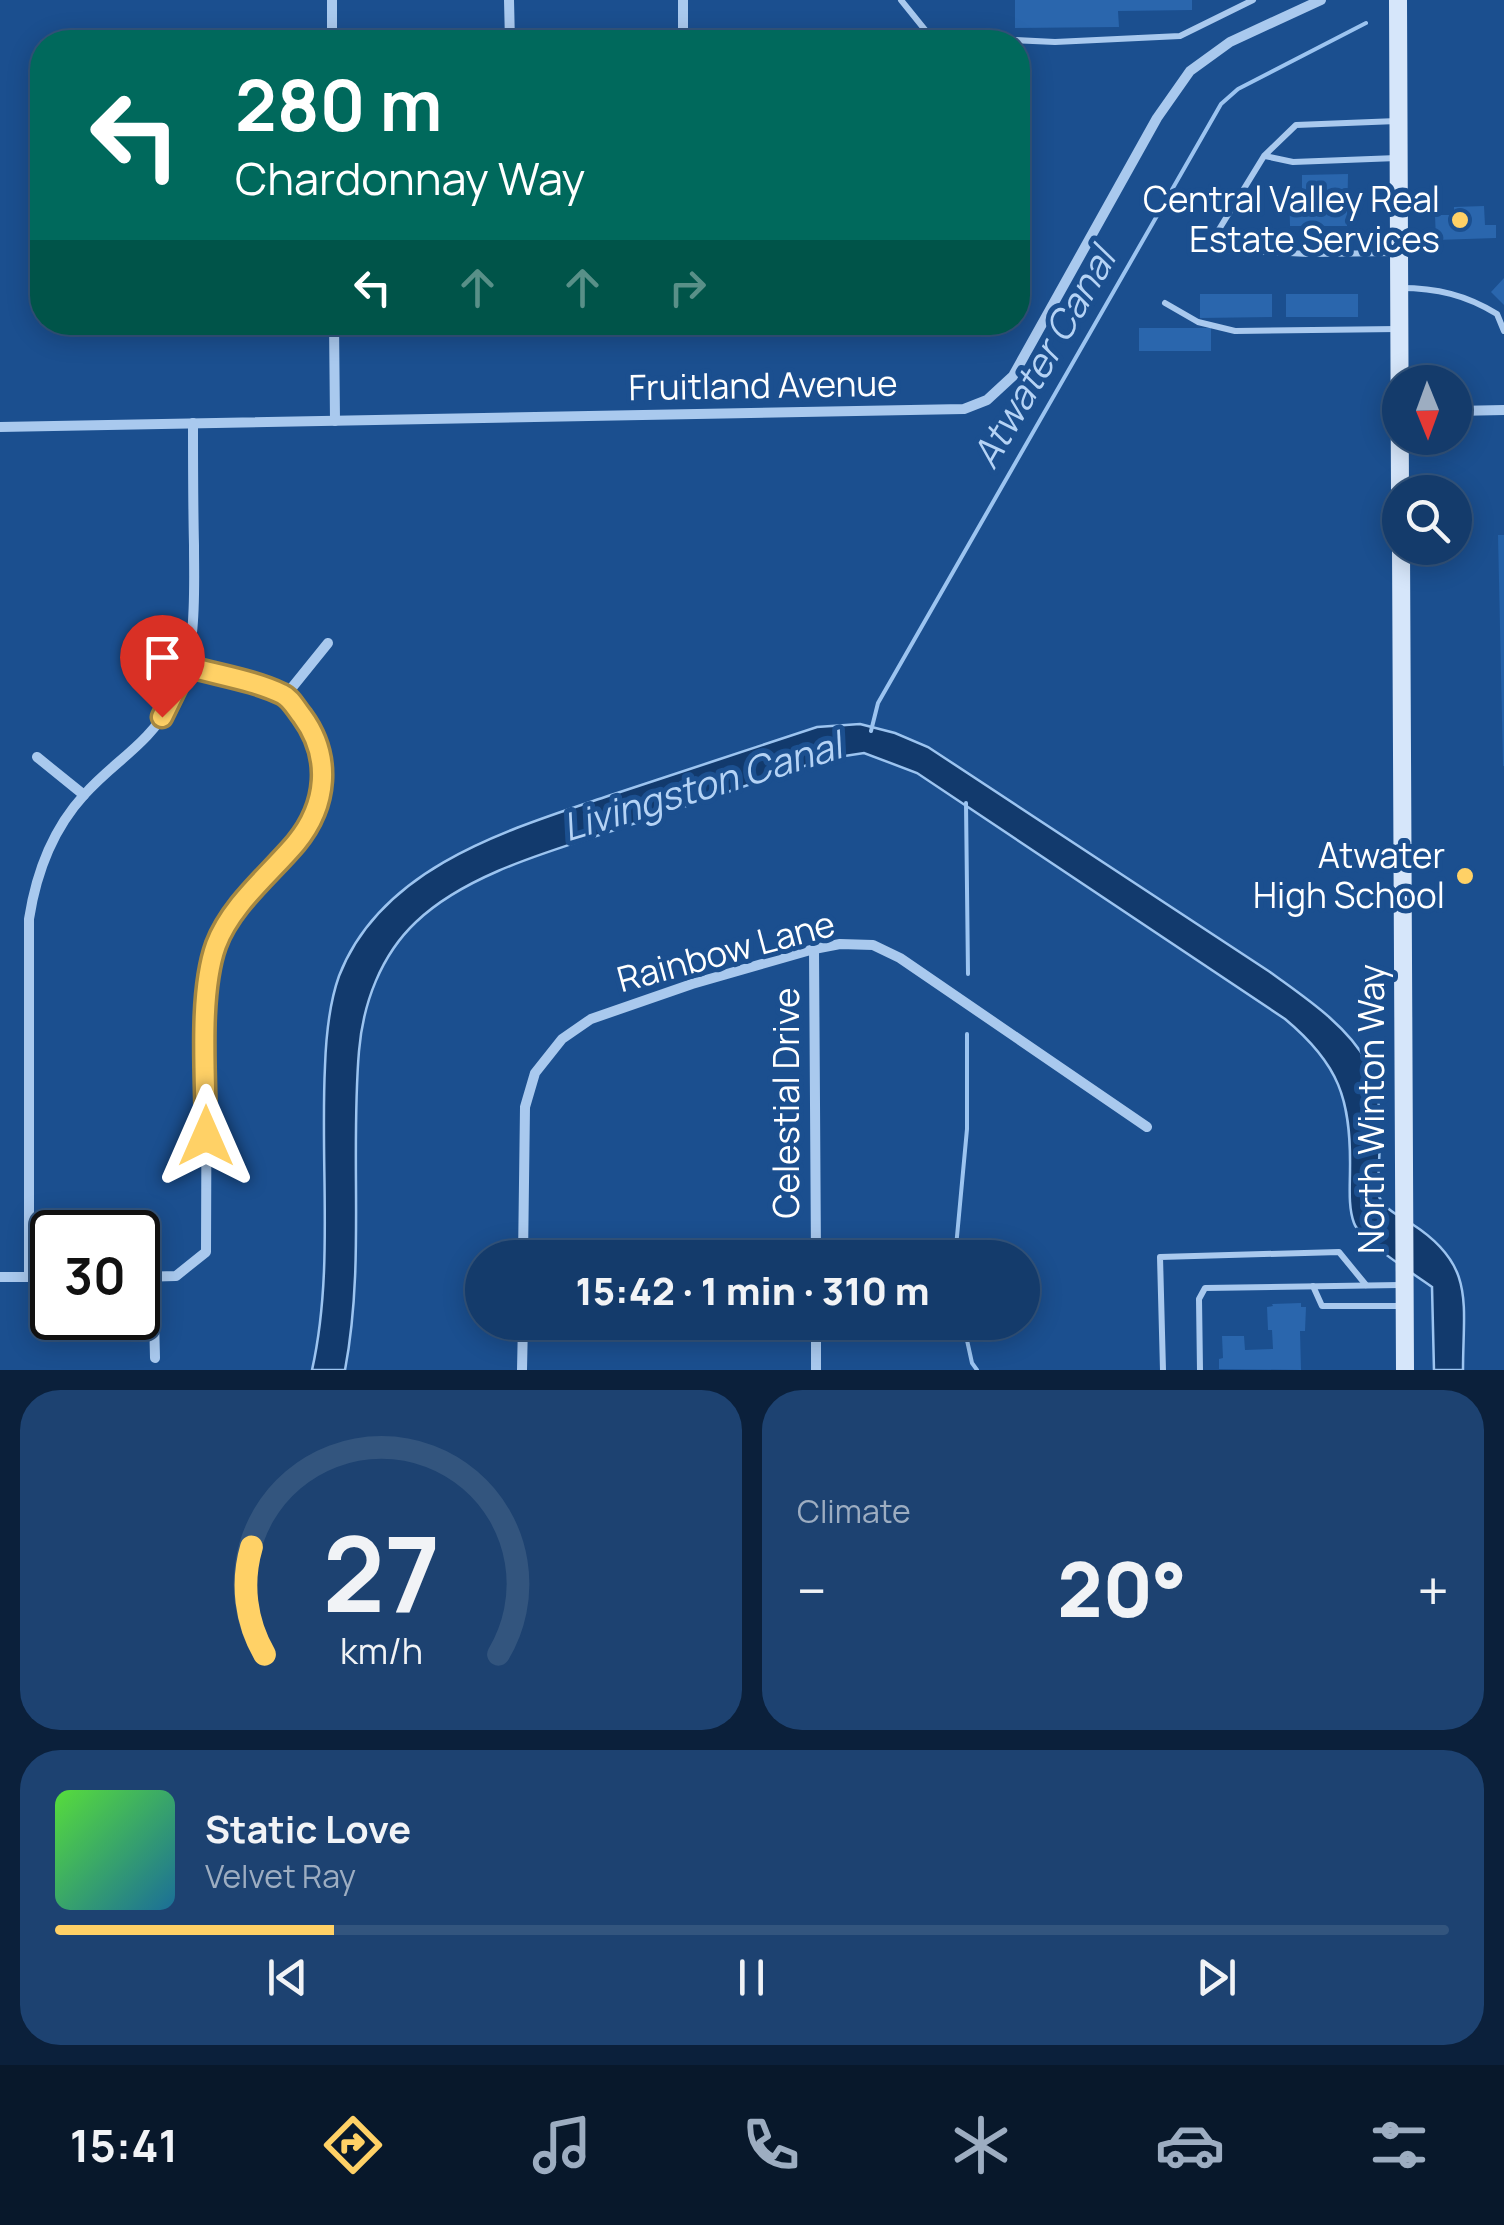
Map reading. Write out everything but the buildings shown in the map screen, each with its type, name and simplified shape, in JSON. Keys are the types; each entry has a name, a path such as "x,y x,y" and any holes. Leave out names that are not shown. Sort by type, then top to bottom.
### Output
{"main road":[{"path":"1398,0 1399,365"},
{"name":"North Winton Way","path":"1400,565 1405,1370"}],"street":[{"path":"332,0 332,30"},
{"path":"510,0 510,30"},
{"path":"683,0 684,30"},
{"name":"Fruitland Avenue","path":"0,427 964,409 987,400 1013,376 1157,118 1190,71 1230,42 1321,0"},
{"path":"334,335 335,421"},
{"path":"1472,411 1504,410"},
{"path":"0,1278 29,1277 29,919 33,892 53,840 84,796 152,734 187,666 194,622 193,423"},
{"path":"286,695 328,644"},
{"path":"160,1277 176,1276 206,1252 207,980 216,944 231,917 299,839 318,809 324,785 315,740 286,695 187,666"},
{"path":"37,757 84,796"},
{"name":"Rainbow Lane","path":"524,1240 525,1107 534,1073 562,1039 590,1019 692,984 840,944 873,945 900,958 1147,1127"},
{"name":"Celestial Drive","path":"814,949 816,1240"},
{"path":"154,1340 155,1358"},
{"path":"522,1370 523,1340"},
{"path":"816,1340 816,1370"}],"lane":[{"path":"901,0 925,30"},
{"path":"1030,41 1180,36 1253,0"},
{"path":"1398,122 1296,125 1264,156 1207,250 1399,252"},
{"path":"1264,156 1293,162 1398,158"},
{"path":"1399,288 1433,288 1454,293 1497,314 1504,331"},
{"path":"1164,303 1198,322 1236,331 1399,328"},
{"path":"1163,1370 1160,1257 1340,1252 1366,1285"},
{"path":"1200,1370 1199,1299 1205,1288 1366,1285 1405,1280"},
{"path":"1313,1286 1319,1304 1326,1307 1405,1306"}],"shaded area":[{"path":"1498,535 1504,535 1504,766 1503,766"}],"water":[{"name":"Livingston Canal","path":"860,724 928,747 1270,972 1348,1035 1367,1062 1377,1093 1380,1199 1433,1239 1447,1255 1462,1287 1463,1370 1434,1370 1432,1287 1377,1247 1354,1223 1344,1103 1330,1068 1303,1035 1285,1019 917,773 864,753 825,759 510,866 459,890 404,935 376,981 361,1033 356,1251 345,1370 312,1370 323,1295 325,1055 339,976 358,938 416,880 490,839 817,727"}],"waterway":[{"name":"Atwater Canal","path":"871,731 878,703 1221,104 1238,89 1366,23"},
{"path":"966,803 968,974"},
{"path":"957,1240 967,1129 967,1034"},
{"path":"967,1340 977,1370"}],"place":[{"name":"Central Valley Real Estate Services","path":"1460,220"},
{"name":"Atwater High School","path":"1465,876"}],"route":[{"path":"162,717 187,666 286,695 309,726 320,753 324,785 318,809 299,839 231,917 216,944 207,980 206,1136"}]}
